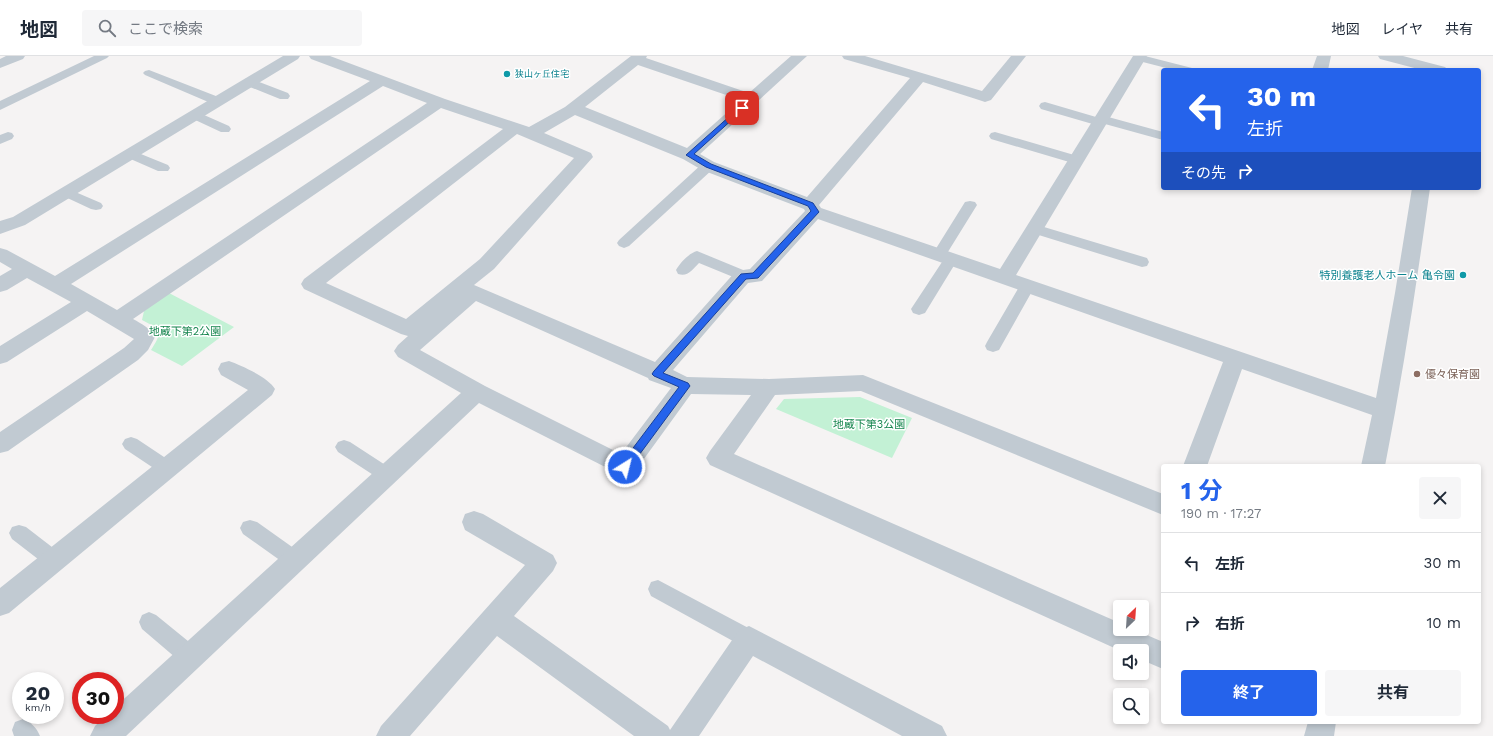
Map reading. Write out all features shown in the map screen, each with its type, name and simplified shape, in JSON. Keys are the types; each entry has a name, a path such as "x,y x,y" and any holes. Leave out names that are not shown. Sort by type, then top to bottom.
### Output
{"street":[{"path":"0,64 18,56"},
{"path":"0,228 19,221 293,56"},
{"path":"316,56 439,102 522,130 585,157 487,264 408,329 311,284 522,130 544,128 638,57 752,98"},
{"path":"689,155 800,56"},
{"path":"849,56 920,76 985,97 1019,56"},
{"path":"1321,68 1324,56"},
{"path":"1385,56 1432,68"},
{"path":"1440,68 1443,56"},
{"path":"1004,278 1101,120 1137,57"},
{"path":"657,374 744,276 755,276 813,208 920,76"},
{"path":"55,285 381,81"},
{"path":"118,319 439,102"},
{"path":"572,108 689,155 708,166 813,208 1004,278 1385,410"},
{"path":"1373,464 1385,410 1408,277 1420,190"},
{"path":"0,210 19,221"},
{"path":"0,254 138,330 145,337 141,345 131,354 0,444"},
{"path":"0,284 27,269"},
{"path":"685,386 625,467 477,392 405,351 474,292 685,386 769,387 863,383 1161,504"},
{"path":"0,356 86,302"},
{"path":"1196,464 1235,359"},
{"path":"0,604 264,389 229,369"},
{"path":"769,387 718,458 1161,655"},
{"path":"105,736 477,392"},
{"path":"391,736 544,563 474,522"},
{"path":"496,619 658,736"},
{"path":"682,736 749,639 932,736"}],"lane":[{"path":"0,106 103,56"},
{"path":"1137,57 1180,68"},
{"path":"149,73 217,102"},
{"path":"249,82 284,96"},
{"path":"1045,106 1161,135"},
{"path":"195,115 225,129"},
{"path":"995,136 1076,160"},
{"path":"131,154 163,168"},
{"path":"624,243 708,166"},
{"path":"66,192 96,206"},
{"path":"919,309 970,205"},
{"path":"1034,229 1142,262"},
{"path":"683,270 697,256 744,276"},
{"path":"993,346 1027,286"},
{"path":"131,444 167,468"},
{"path":"344,447 387,475"},
{"path":"250,528 295,560"},
{"path":"19,533 54,560"},
{"path":"658,589 749,639"},
{"path":"150,622 191,657"}],"green space":[{"name":"地蔵下第2公園","path":"169,293 234,327 182,366 151,350 158,337 159,329 142,320 144,311"},
{"name":"地蔵下第3公園","path":"860,397 912,418 892,458 776,409 784,399"}],"place":[{"name":"狭山ヶ丘住宅","path":"507,74"},
{"name":"特別養護老人ホーム 亀令園","path":"1463,275"},
{"name":"優々保育園","path":"1417,374"}],"route":[{"path":"625,467 685,386 657,374 744,276 755,276 815,212 810,205 708,166 689,155 742,108"}]}
